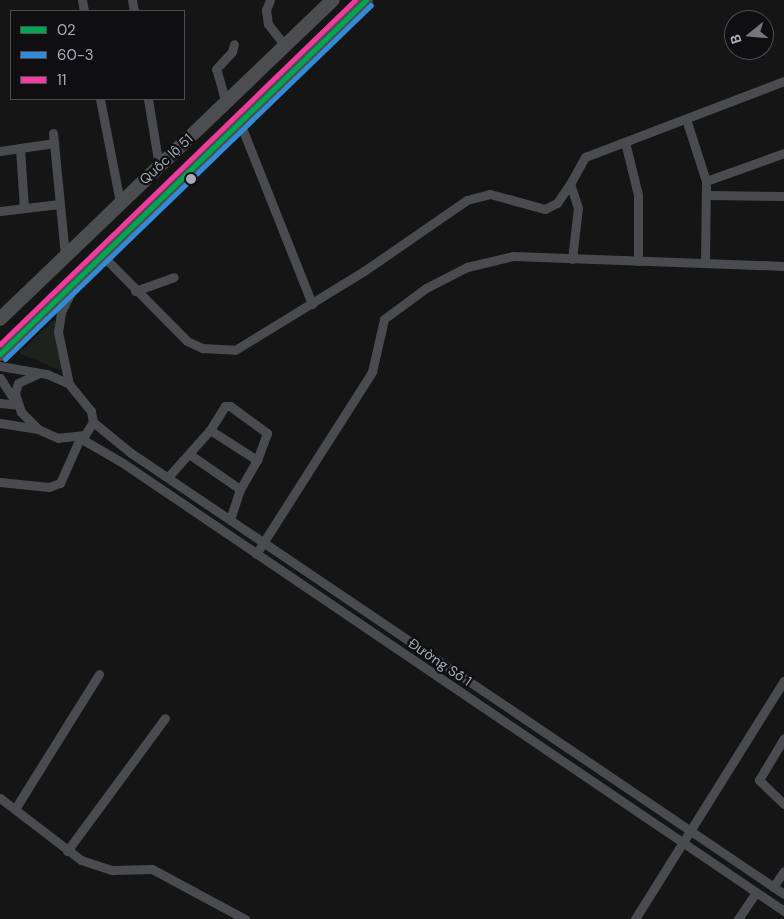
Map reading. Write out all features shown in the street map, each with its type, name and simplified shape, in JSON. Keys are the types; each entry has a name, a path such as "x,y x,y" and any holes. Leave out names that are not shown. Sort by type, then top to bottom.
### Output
{"highway":[{"name":"Quốc lộ 51","path":"0,319 333,0"},
{"name":"Quốc lộ 51","path":"0,354 101,254 240,123 366,0"}],"street":[{"path":"270,0 266,10 268,24 285,46"},
{"path":"226,103 216,69 232,52 234,44"},
{"path":"101,254 135,291 188,341 219,351 250,343 312,304 467,200 502,195 545,209 557,203 585,157 784,81"},
{"path":"100,100 120,202"},
{"path":"148,100 159,166"},
{"path":"686,119 706,181 704,263"},
{"path":"240,123 312,304"},
{"path":"53,133 65,256"},
{"path":"624,142 638,195 638,261"},
{"path":"0,151 54,143"},
{"path":"20,148 24,208"},
{"path":"706,181 784,153"},
{"path":"570,184 578,208 572,259"},
{"path":"707,196 784,196"},
{"path":"0,211 60,204"},
{"path":"256,554 372,372 384,319 426,288 467,267 513,256 784,266"},
{"path":"69,384 58,332 61,312 82,273"},
{"path":"135,291 174,277"},
{"path":"0,366 39,372 69,384 86,401 93,422 80,438 60,483 49,486 0,482"},
{"path":"18,405 18,383 39,372"},
{"path":"0,378 18,405 38,429"},
{"path":"0,403 18,405"},
{"path":"168,477 210,430 225,406 230,406 267,433 257,460 240,489 230,519"},
{"name":"Đường Số 1","path":"93,422 168,477 784,894"},
{"path":"0,423 38,429 58,438 80,438"},
{"path":"210,430 257,460"},
{"name":"Đường Số 1","path":"80,438 256,554 682,844 784,911"},
{"path":"189,454 240,489"},
{"path":"15,810 99,674"},
{"path":"635,919 784,681"},
{"path":"67,852 165,718"},
{"path":"784,738 759,780 784,804"},
{"path":"0,798 67,852 107,870 152,869 245,919"},
{"path":"773,887 784,871"},
{"path":"738,919 756,892"}],"shaded area":[{"path":"55,319 62,368 59,370 19,353"}],"transit line":[{"name":"11","path":"0,344 355,0"},
{"name":"02","path":"0,354 366,0"},
{"name":"60-3","path":"5,359 371,5"}]}
